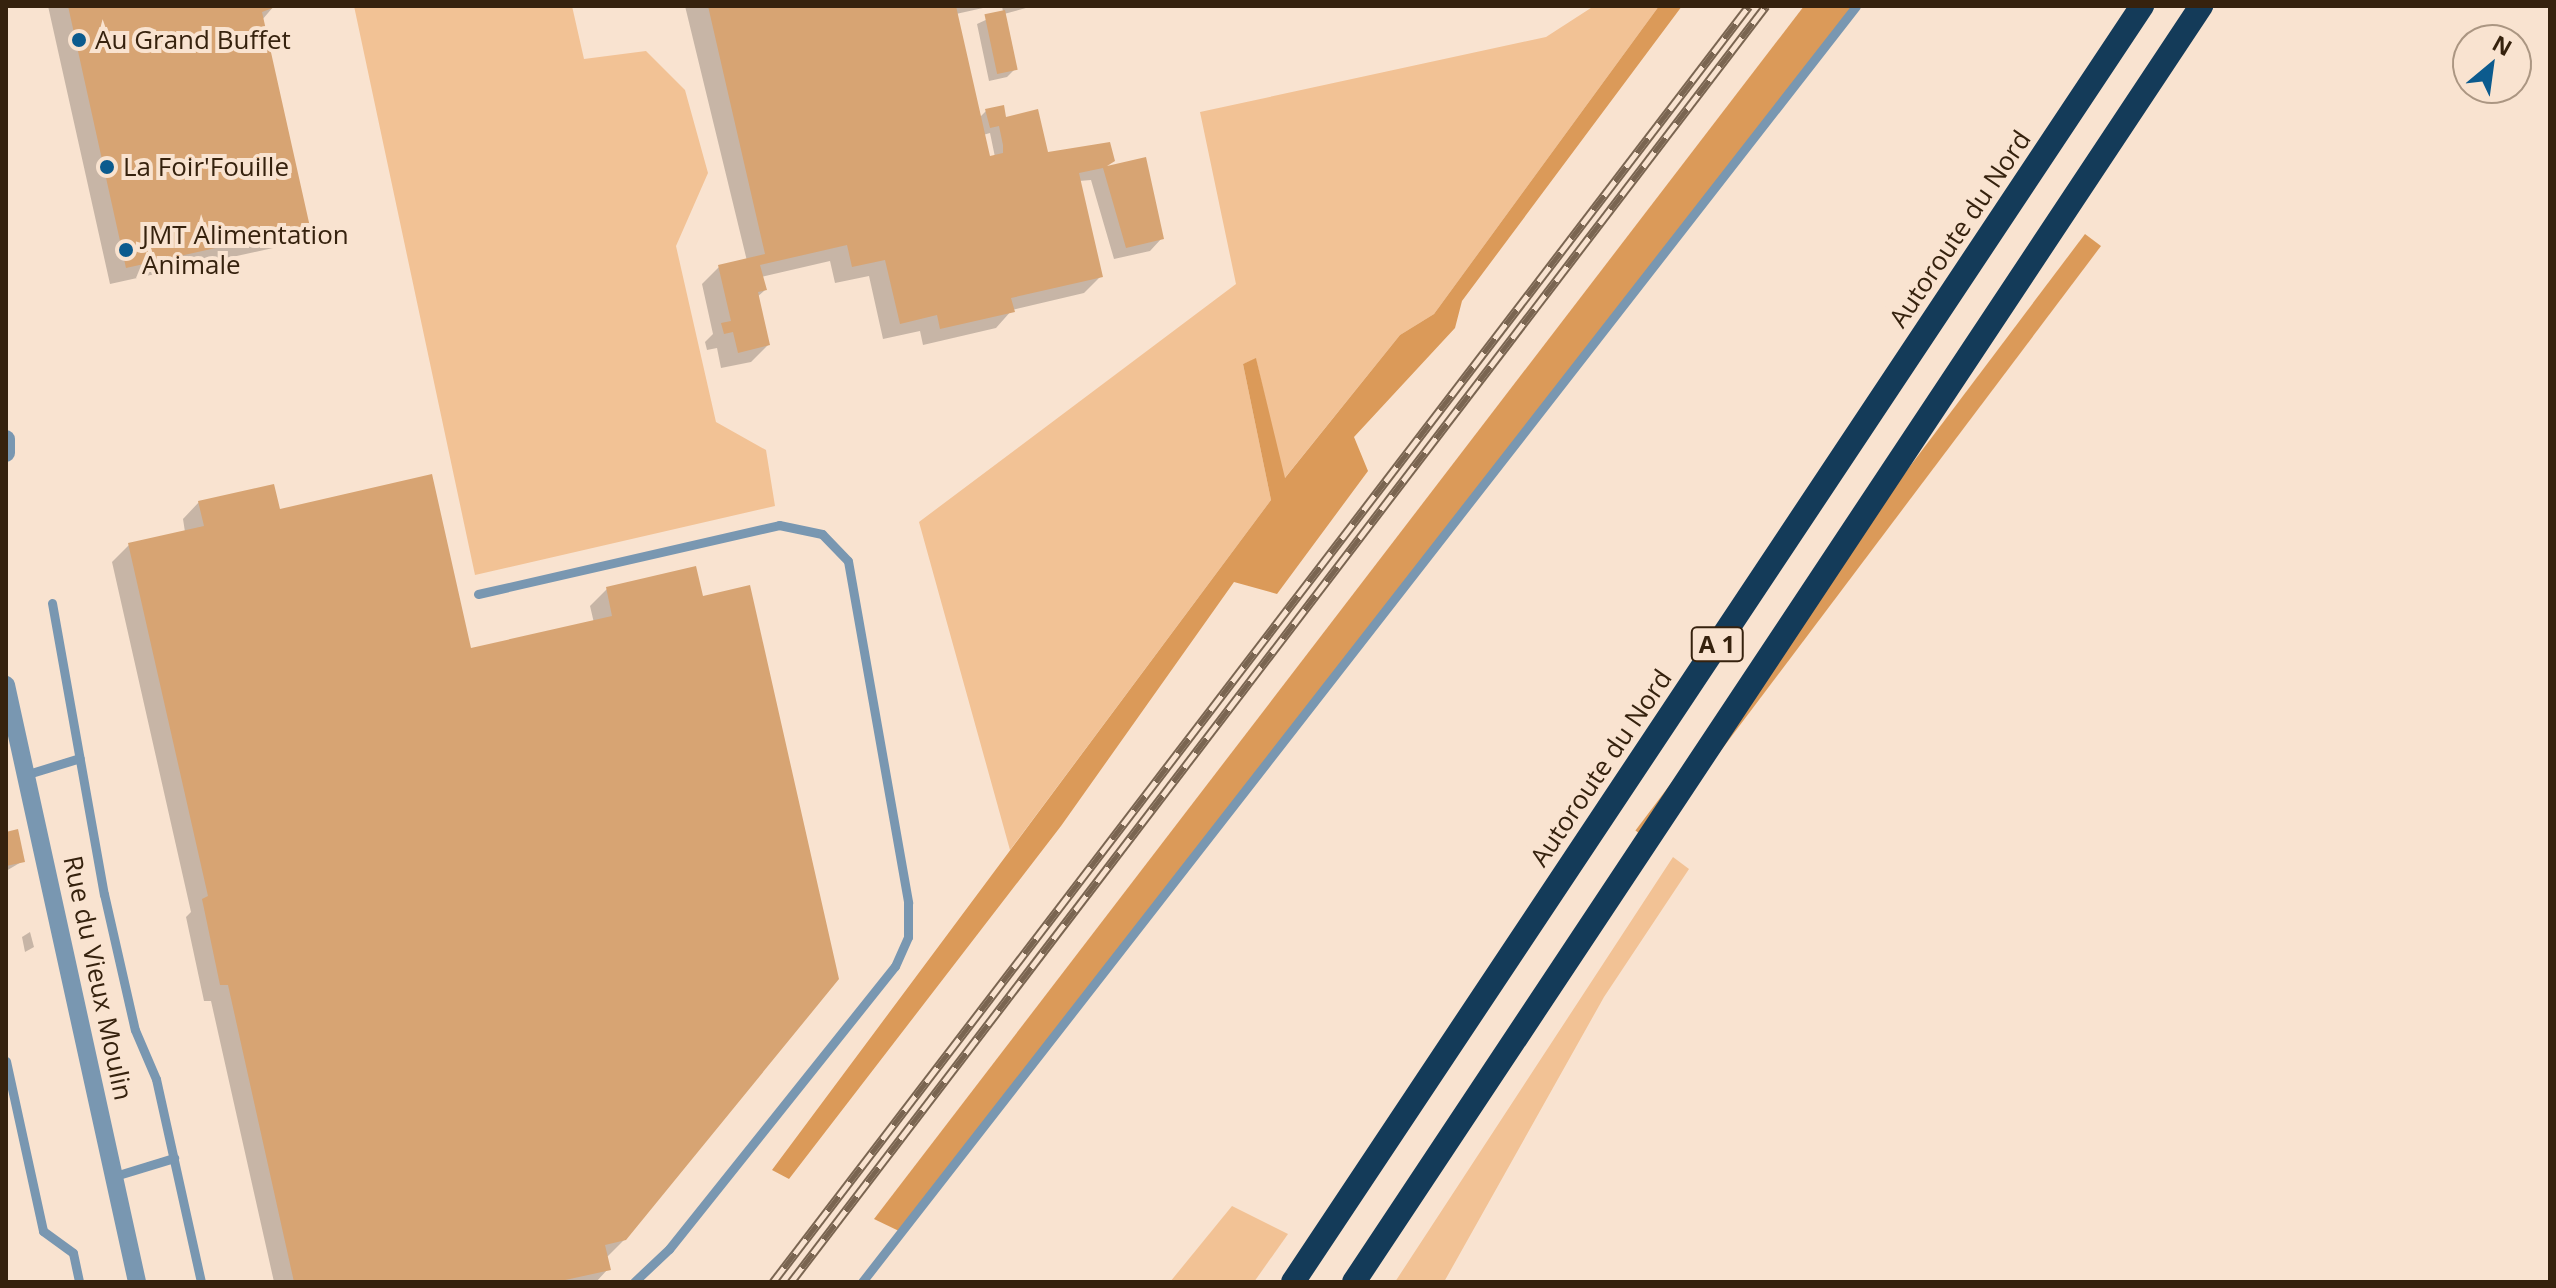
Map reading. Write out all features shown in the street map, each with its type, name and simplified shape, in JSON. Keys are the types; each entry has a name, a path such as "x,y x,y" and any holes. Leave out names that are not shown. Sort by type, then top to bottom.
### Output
{"highway":[{"name":"Autoroute du Nord","path":"1293,1282 2142,6"},
{"name":"A 1","path":"1354,1282 2201,6"}],"street":[{"path":"6,439 6,453"},
{"name":"Rue du Vieux Moulin","path":"6,685 28,774 137,1282"}],"lane":[{"path":"862,1282 1856,6"},
{"path":"478,594 779,525 822,534 848,561 908,903 908,937 895,966 669,1249 634,1282"},
{"path":"52,603 135,1030 156,1079 201,1282"},
{"path":"28,774 80,758"},
{"path":"6,1061 43,1231 73,1253 79,1282"},
{"path":"115,1176 174,1158"}],"shaded area":[{"path":"354,6 572,6 584,59 646,51 685,90 708,173 676,246 716,422 766,450 775,506 475,575"},
{"path":"1594,6 1659,6 1434,314 1400,335 1284,479 1256,359 1243,364 1271,500 1010,850 919,522 1236,284 1200,112 1546,37"},
{"path":"1659,6 1682,6 1462,301 1455,328 1354,437 1368,471 1277,594 1234,582 1061,826 789,1179 772,1170 1271,500 1243,364 1256,358 1285,478 1400,335 1434,314"},
{"path":"1804,6 1853,6 901,1232 874,1219"},
{"path":"2085,234 2101,246 1651,843 1635,831"},
{"path":"1673,857 1689,869 1604,997 1444,1282 1395,1282"},
{"path":"1232,1206 1288,1234 1254,1282 1170,1282"}],"building":[{"path":"68,6 278,6 262,12 310,227 126,268"},
{"path":"708,6 956,6 990,156 1003,153 1003,145 999,126 990,128 985,109 1004,105 1006,117 1038,109 1048,152 1110,142 1115,161 1107,166 1146,157 1164,239 1126,248 1103,168 1079,173 1103,277 1011,298 1015,312 940,329 937,315 900,324 885,260 852,267 847,245 760,265 767,290 758,292 770,345 738,353 733,332 724,334 721,323 731,321 718,265 765,254"},
{"path":"1005,10 1018,70 997,74 984,14"},
{"path":"432,474 471,648 612,616 606,587 696,566 703,596 750,585 839,979 626,1240 605,1245 611,1270 556,1282 294,1282 228,985 220,985 202,899 208,896 128,543 204,526 198,501 274,484 280,509"},
{"path":"18,829 25,862 6,866 6,832"}],"railway":[{"path":"773,1282 1749,6"},
{"path":"791,1282 1766,6"}],"place":[{"name":"Au Grand Buffet","path":"79,40"},
{"name":"La Foir'Fouille","path":"107,167"},
{"name":"JMT Alimentation Animale","path":"126,250"}]}
